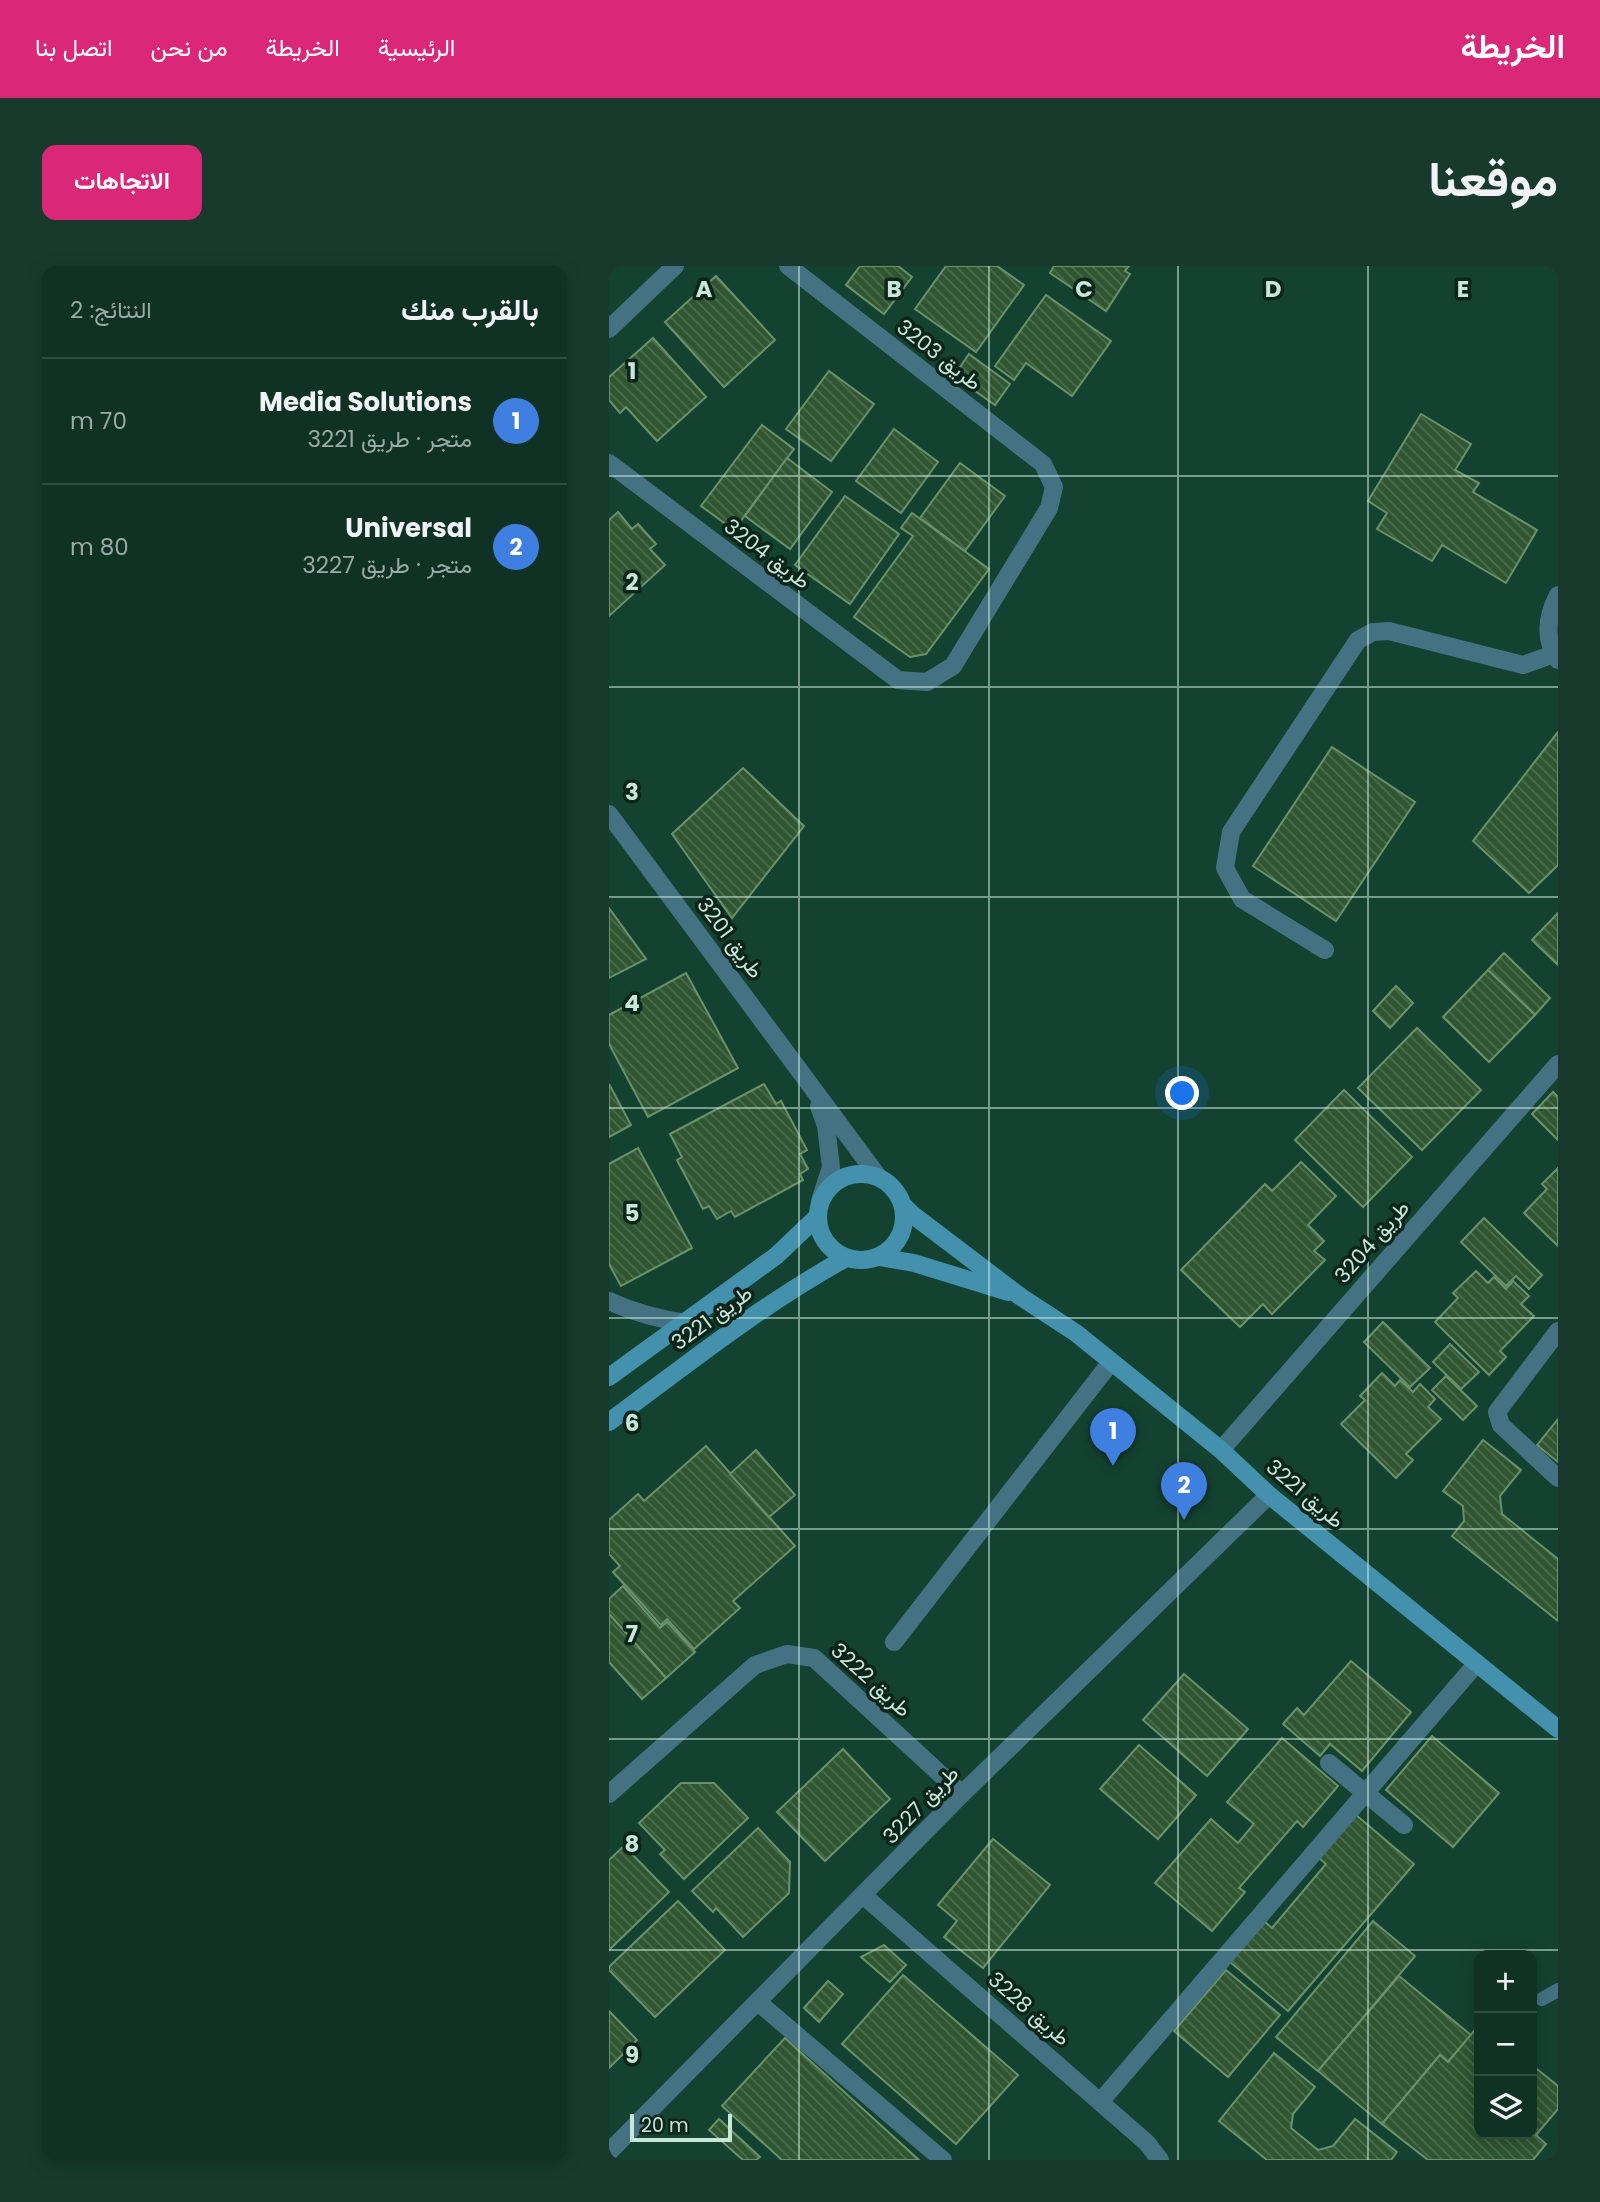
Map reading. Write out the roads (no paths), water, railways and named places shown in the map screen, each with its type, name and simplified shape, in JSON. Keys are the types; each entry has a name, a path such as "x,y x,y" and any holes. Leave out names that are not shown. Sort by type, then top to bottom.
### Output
{"street":[{"path":"609,329 675,266"},
{"name":"طريق 3203","path":"788,266 1043,464 1054,487 1049,508 953,666 927,682 898,680"},
{"name":"طريق 3204","path":"609,463 898,680"},
{"path":"1325,950 1242,899 1225,868 1231,832 1358,640 1373,632 1389,631 1523,665 1556,657 1548,635 1549,617 1558,595"},
{"name":"طريق 3201","path":"609,814 877,1175"},
{"name":"طريق 3204","path":"1221,1450 1558,1064"},
{"name":"طريق 3201","path":"814,1089 826,1126 831,1167 819,1209"},
{"path":"860,1173 877,1175 889,1182 904,1206 905,1221 901,1236 892,1248 879,1256 863,1261 846,1258 831,1249 821,1234 819,1209 829,1187 843,1177 860,1173"},
{"name":"طريق 3221","path":"904,1206 1021,1297 1076,1333 1221,1450 1269,1495 1558,1729"},
{"name":"طريق 3221","path":"609,1377 776,1256 819,1209"},
{"name":"طريق 3221","path":"879,1256 914,1263 1021,1297"},
{"name":"طريق 3221","path":"609,1422 800,1283 846,1258"},
{"path":"609,1301 655,1319 685,1323"},
{"path":"1558,1331 1497,1412 1501,1425 1558,1478"},
{"path":"894,1642 1111,1362"},
{"name":"طريق 3227","path":"609,2152 962,1794 1269,1495"},
{"name":"طريق 3222","path":"609,1794 755,1665 787,1654 814,1658 962,1794"},
{"path":"1100,2102 1477,1663"},
{"path":"1329,1762 1404,1825"},
{"name":"طريق 3228","path":"864,1896 1147,2143 1160,2160"},
{"path":"758,2002 943,2160"}],"lane":[{"path":"1542,1998 1558,1990"}],"place":[{"name":"Media Solutions","path":"1113,1466"},
{"name":"Universal","path":"1184,1520"}]}
